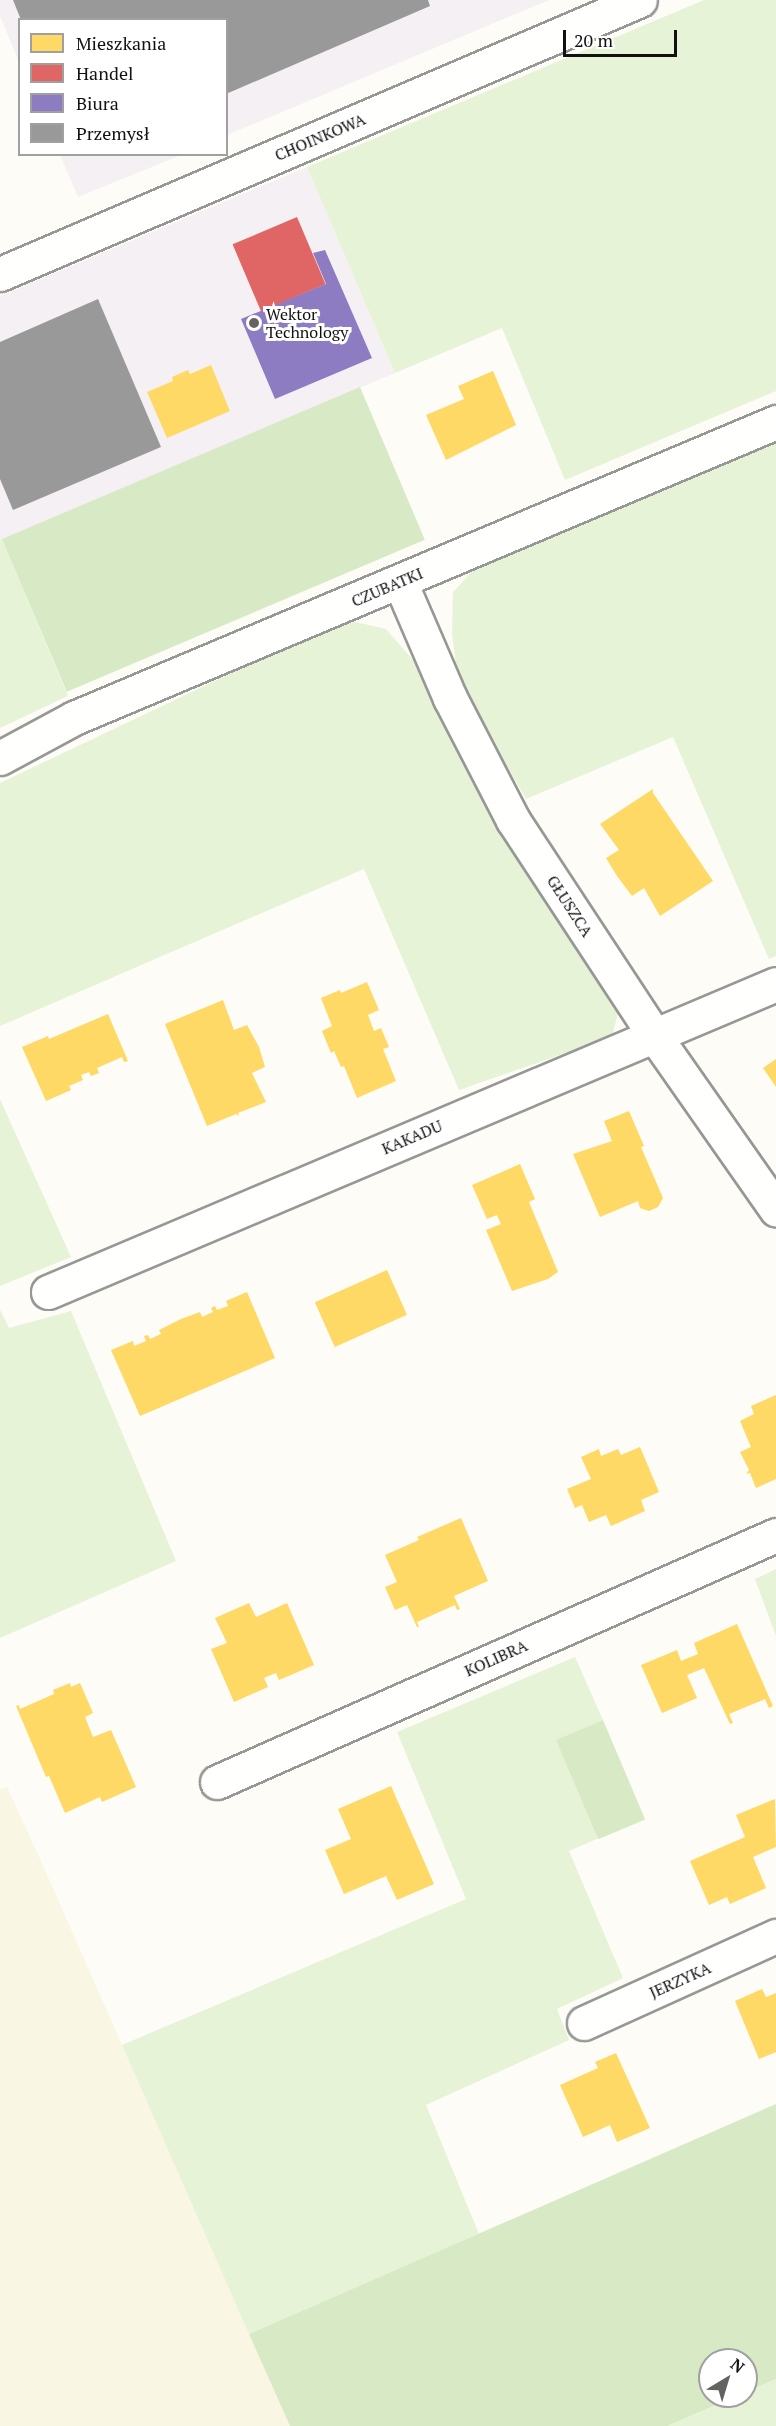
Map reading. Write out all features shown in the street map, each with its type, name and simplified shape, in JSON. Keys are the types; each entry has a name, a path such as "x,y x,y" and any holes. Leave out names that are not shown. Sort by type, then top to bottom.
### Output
{"street":[{"name":"CHOINKOWA","path":"0,274 640,0"},
{"name":"CZUBATKI","path":"0,758 74,718 776,422"},
{"name":"GŁUSZCA","path":"400,582 450,698 513,820 654,1035 776,1209"},
{"name":"KAKADU","path":"48,1292 776,984"},
{"name":"KOLIBRA","path":"217,1782 776,1535"},
{"name":"JERZYKA","path":"584,2024 776,1936"}],"shaded area":[{"path":"0,0 549,0 228,135 228,18 18,18 18,60 0,16"},
{"path":"60,156 179,156 78,197"},
{"path":"307,167 395,373 0,540 0,296"},
{"path":"7,1787 290,2426 0,2426 0,1790"}],"green space":[{"path":"704,0 776,0 776,391 565,480 502,328 395,373 307,167"},
{"path":"360,387 425,540 67,692 2,539"},
{"path":"776,439 776,956 769,959 673,737 526,799 458,680 452,634 453,592 479,564"},
{"path":"2,539 68,696 0,728 0,540"},
{"path":"356,622 386,629 413,660 495,824 620,1005 612,1037 459,1090 364,869 0,1026 0,783 329,627"},
{"path":"0,1099 71,1257 0,1286"},
{"path":"0,1310 9,1328 71,1311 176,1561 0,1638"},
{"path":"776,1569 776,1636 755,1579"},
{"path":"575,1657 603,1720 557,1741 599,1838 569,1851 623,1978 557,2009 569,2040 426,2105 479,2234 249,2334 122,2045 466,1899 397,1732"},
{"path":"603,1720 645,1819 598,1839 556,1740"},
{"path":"776,2104 776,2379 758,2387 758,2348 698,2348 698,2408 709,2408 667,2426 290,2426 249,2334"},
{"path":"776,2379 776,2426 667,2426 709,2408 758,2408 758,2387"}],"building: Mieszkania":[{"path":"211,365 230,411 167,438 147,392 173,381 172,377 188,370 190,374"},
{"path":"493,371 516,425 446,460 426,415 464,399 458,386"},
{"path":"653,789 653,793 713,881 660,916 644,888 632,896 617,876 606,858 619,850 600,824"},
{"path":"367,982 379,1010 368,1015 374,1031 381,1028 389,1047 383,1049 396,1081 357,1098 344,1066 341,1067 334,1051 331,1053 322,1031 332,1026 321,998 340,990 341,993"},
{"path":"223,1000 234,1030 247,1025 259,1047 265,1067 252,1073 266,1102 238,1113 239,1116 236,1114 207,1126 165,1024"},
{"path":"108,1014 128,1061 124,1062 122,1057 97,1068 99,1073 91,1076 89,1072 81,1075 83,1080 69,1086 71,1090 46,1101 22,1047 48,1036 49,1039"},
{"path":"776,1059 776,1087 763,1068"},
{"path":"629,1111 644,1146 641,1147 663,1198 658,1207 649,1211 640,1208 638,1201 600,1217 573,1154 612,1141 604,1121"},
{"path":"520,1164 535,1199 529,1202 558,1272 548,1279 512,1291 486,1230 501,1224 497,1215 487,1219 472,1185"},
{"path":"387,1270 407,1315 335,1347 315,1302"},
{"path":"247,1292 275,1358 140,1416 111,1350 133,1341 134,1346 146,1341 144,1336 148,1335 150,1339 161,1334 159,1330 181,1319 200,1312 202,1317 213,1312 211,1308 215,1306 217,1310 228,1306 226,1301"},
{"path":"776,1395 776,1479 756,1488 750,1473 746,1474 749,1470 740,1452 751,1447 740,1421 754,1414 751,1406"},
{"path":"640,1447 659,1492 641,1500 645,1511 611,1526 606,1515 589,1522 582,1505 575,1508 567,1489 591,1479 581,1457 599,1449 601,1456 618,1449 621,1455"},
{"path":"461,1518 488,1581 454,1596 460,1609 457,1610 455,1605 417,1622 419,1627 417,1627 407,1605 395,1610 385,1587 397,1582 385,1555 419,1540 417,1537"},
{"path":"249,1603 256,1617 287,1603 314,1665 279,1680 276,1673 264,1678 268,1687 234,1702 211,1649 227,1643 215,1618"},
{"path":"737,1624 773,1706 769,1708 765,1699 729,1714 733,1723 730,1724 704,1668 687,1675 697,1698 662,1713 641,1665 677,1650 681,1661 698,1654 694,1643"},
{"path":"70,1683 71,1687 80,1683 93,1713 85,1717 93,1737 111,1730 136,1787 102,1802 100,1797 65,1813 49,1776 46,1777 16,1706 19,1705 20,1709 54,1694 53,1690"},
{"path":"391,1786 434,1884 397,1900 386,1876 344,1894 325,1850 351,1839 338,1809"},
{"path":"775,1799 776,1847 753,1857 766,1888 730,1904 727,1897 709,1905 690,1861 745,1837 736,1815"},
{"path":"762,1989 766,1997 776,1993 776,2052 759,2059 735,2001"},
{"path":"616,2053 650,2128 617,2142 610,2125 583,2137 560,2085 598,2068 595,2062"}],"building: Handel":[{"path":"297,217 326,284 261,312 233,244"}],"building: Biura":[{"path":"325,250 372,358 275,399 241,319 326,284 313,253"}],"building: Przemysł":[{"path":"13,0 428,0 430,6 228,93 228,18 20,18"},
{"path":"98,299 161,447 13,510 0,479 0,342"}],"place":[{"name":"Wektor Technology","path":"254,323"}]}
